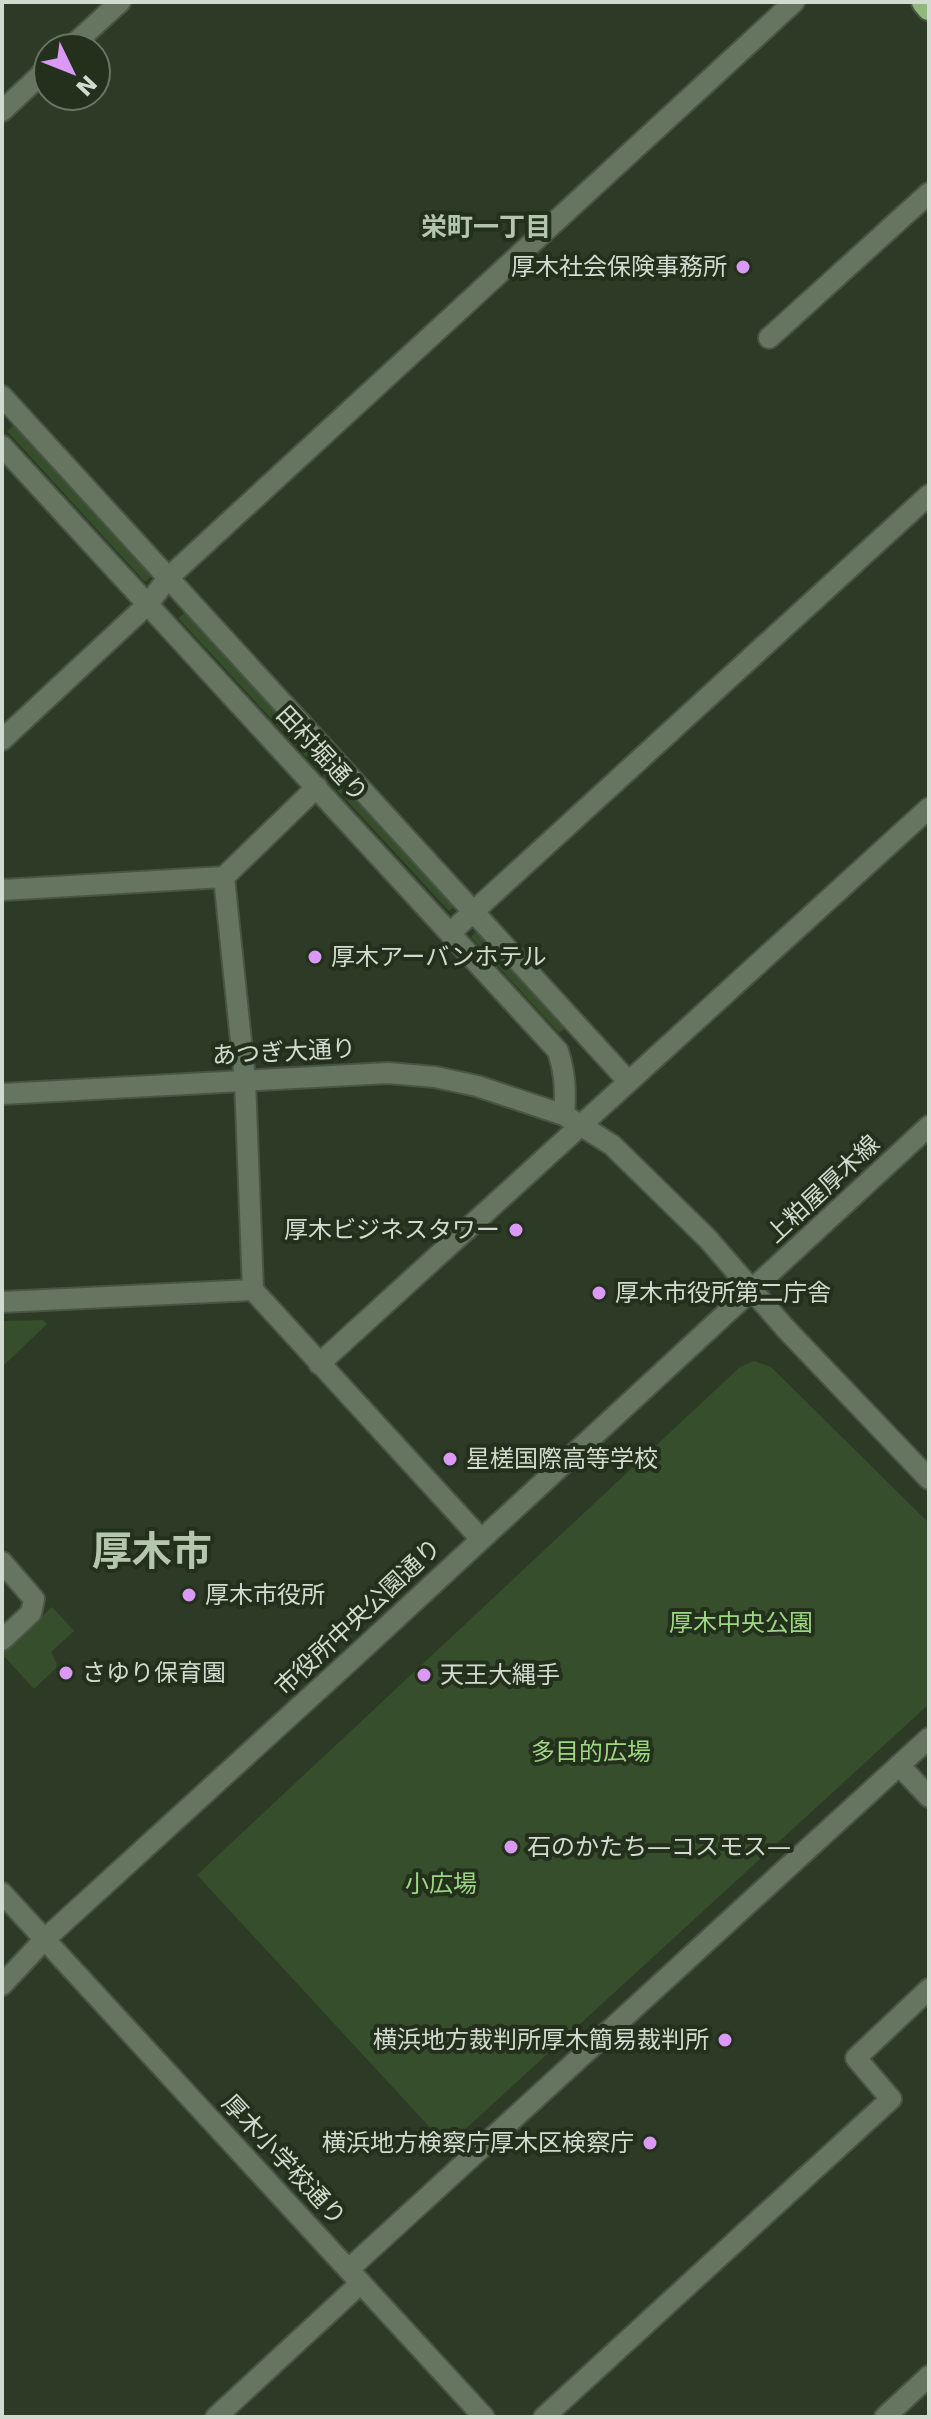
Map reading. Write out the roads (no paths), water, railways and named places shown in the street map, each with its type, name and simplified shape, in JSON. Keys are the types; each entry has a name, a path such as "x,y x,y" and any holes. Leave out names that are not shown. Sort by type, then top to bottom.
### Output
{"highway":[{"path":"924,2 929,8"}],"street":[{"path":"87,32 120,2"},
{"path":"2,740 148,604 168,578 794,2"},
{"path":"2,111 32,83"},
{"path":"769,338 929,193"},
{"path":"2,396 628,1081"},
{"name":"田村堀通り","path":"2,446 558,1051 566,1090 564,1115"},
{"path":"450,933 929,495"},
{"path":"2,890 224,877 317,787"},
{"path":"319,1364 929,808"},
{"path":"224,877 245,1080 253,1290 481,1539"},
{"name":"あつぎ大通り","path":"2,1094 388,1073 435,1077 477,1086 564,1115 612,1145 708,1239 752,1289"},
{"name":"上粕屋厚木線","path":"752,1289 929,1126"},
{"path":"752,1289 929,1479"},
{"name":"市役所中央公園通り","path":"2,1985 44,1940 752,1289"},
{"path":"2,1302 253,1290"},
{"path":"2,1562 34,1599 31,1613 2,1640"},
{"path":"216,2417 355,2276 929,1738"},
{"path":"899,1765 929,1797"},
{"name":"厚木小学校通り","path":"2,1893 484,2417"},
{"path":"544,2417 891,2099 856,2058 929,1989"},
{"path":"885,2417 929,2376"}],"place":[{"name":"厚木社会保険事務所","path":"743,267"},
{"name":"厚木アーバンホテル","path":"315,957"},
{"name":"厚木ビジネスタワー","path":"516,1230"},
{"name":"厚木市役所第二庁舎","path":"599,1293"},
{"name":"星槎国際高等学校","path":"450,1459"},
{"name":"厚木市役所","path":"189,1595"},
{"name":"さゆり保育園","path":"66,1673"},
{"name":"天王大縄手","path":"424,1675"},
{"name":"石のかたち—コスモス—","path":"511,1847"},
{"name":"横浜地方裁判所厚木簡易裁判所","path":"725,2040"},
{"name":"横浜地方検察庁厚木区検察庁","path":"650,2143"}],"district":[{"name":"栄町一丁目","path":"486,227"},
{"name":"厚木市","path":"152,1551"}],"park label":[{"name":"厚木中央公園","path":"741,1623"},
{"name":"多目的広場","path":"591,1752"},
{"name":"小広場","path":"441,1884"}]}
